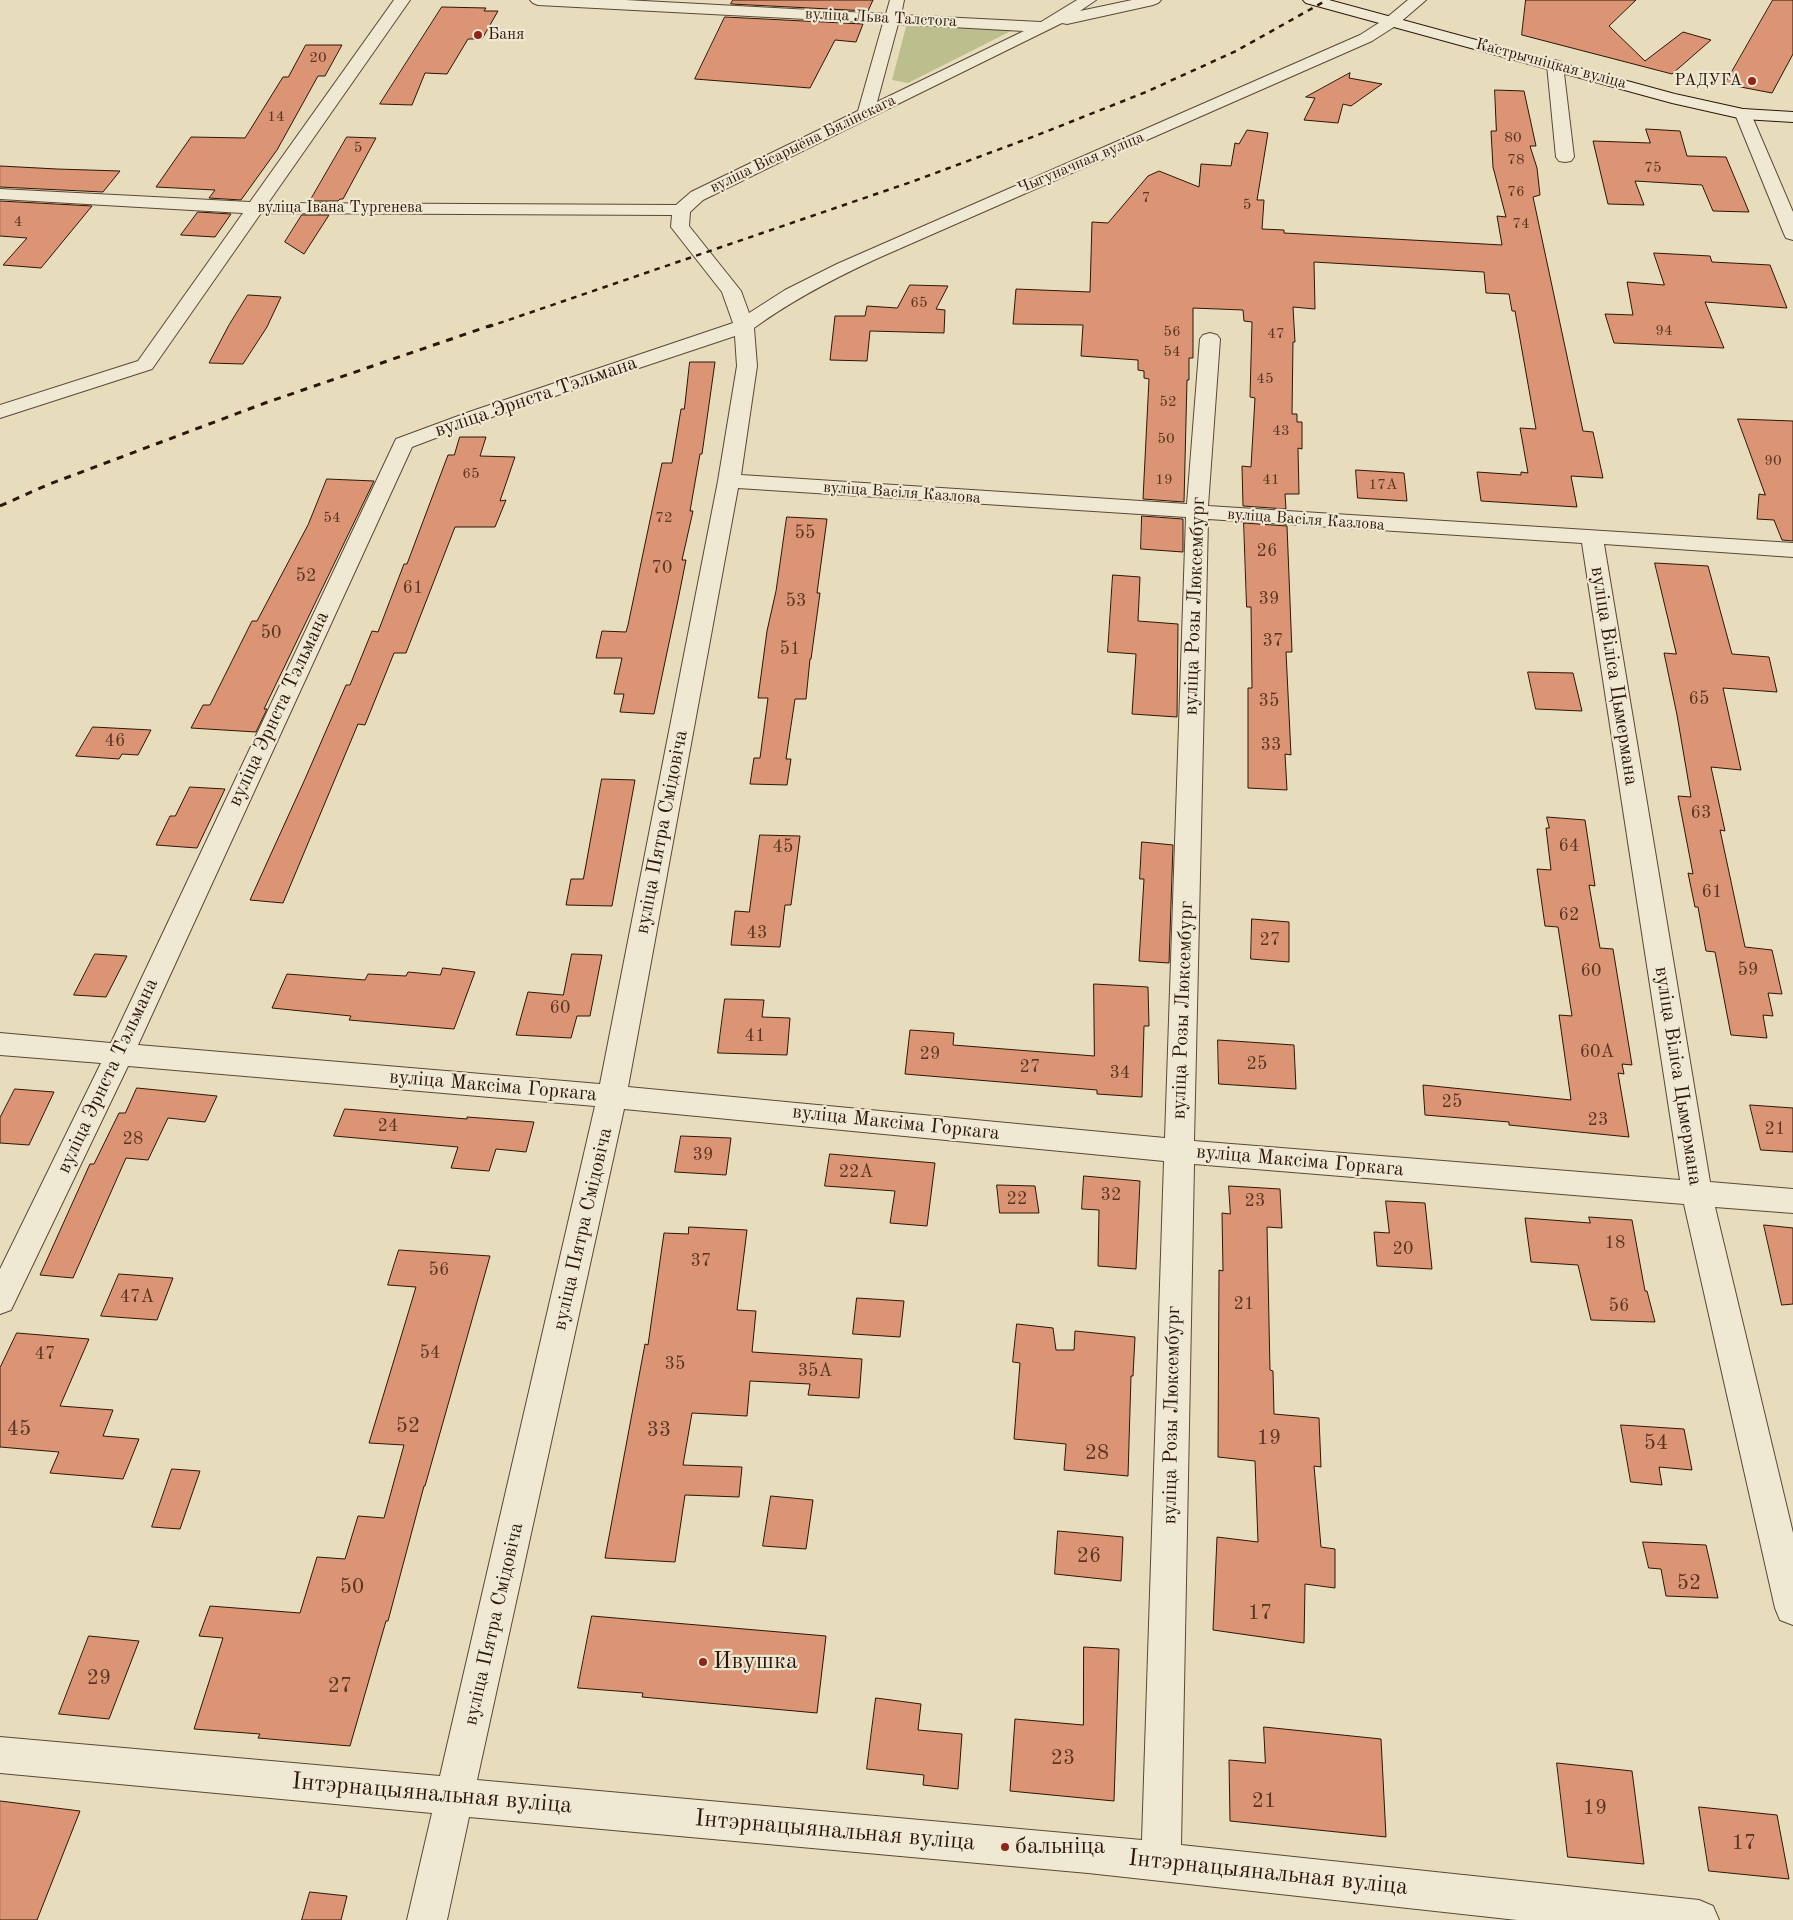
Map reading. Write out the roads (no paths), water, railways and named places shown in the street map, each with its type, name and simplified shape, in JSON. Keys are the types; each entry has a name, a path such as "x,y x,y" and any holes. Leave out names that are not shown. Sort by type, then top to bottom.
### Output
{"street":[{"path":"0,412 145,365 402,0"},
{"name":"вуліца Льва Талстога","path":"538,0 892,19 1048,25"},
{"path":"865,115 898,0"},
{"name":"вуліца Вісарыёна Бялінскага","path":"681,210 697,196 1048,25 1088,0"},
{"name":"вуліца Вісарыёна Бялінскага","path":"1048,25 1153,0"},
{"name":"Кастрычніцкая вуліца","path":"1311,0 1672,98 1743,114 1793,117"},
{"name":"Чыгуначная вуліца","path":"744,326 770,306 811,283 985,204 1366,38 1391,22 1418,0"},
{"path":"1555,65 1565,157"},
{"path":"1743,114 1793,234"},
{"name":"вуліца Івана Тургенева","path":"0,194 255,208 681,210"},
{"path":"681,210 680,227 731,291 744,326"},
{"name":"вуліца Пятра Смідовіча","path":"427,1920 612,1096 729,481 748,366 744,326"},
{"name":"вуліца Эрнста Тэльмана","path":"0,1301 120,1053 403,443 476,416 744,326"},
{"name":"вуліца Розы Люксембург","path":"1161,1862 1178,1151 1197,512 1210,339"},
{"name":"вуліца Васіля Казлова","path":"729,481 1793,550"},
{"name":"вуліца Віліса Цымермана","path":"1592,538 1697,1193 1793,1608"},
{"name":"вуліца Максіма Горкага","path":"0,1044 612,1096 1178,1151 1793,1201"},
{"name":"Інтэрнацыянальная вуліца","path":"0,1755 1161,1862 1699,1920"}],"railway":[{"path":"488,327 914,181 1035,136 1146,92 1236,51 1327,0"},
{"path":"0,506 47,485 265,403 492,325"}],"place":[{"name":"Баня","path":"478,35"},
{"name":"РАДУГА","path":"1752,81"},
{"name":"Ивушка","path":"703,1662"},
{"name":"бальніца","path":"1005,1847"}]}
